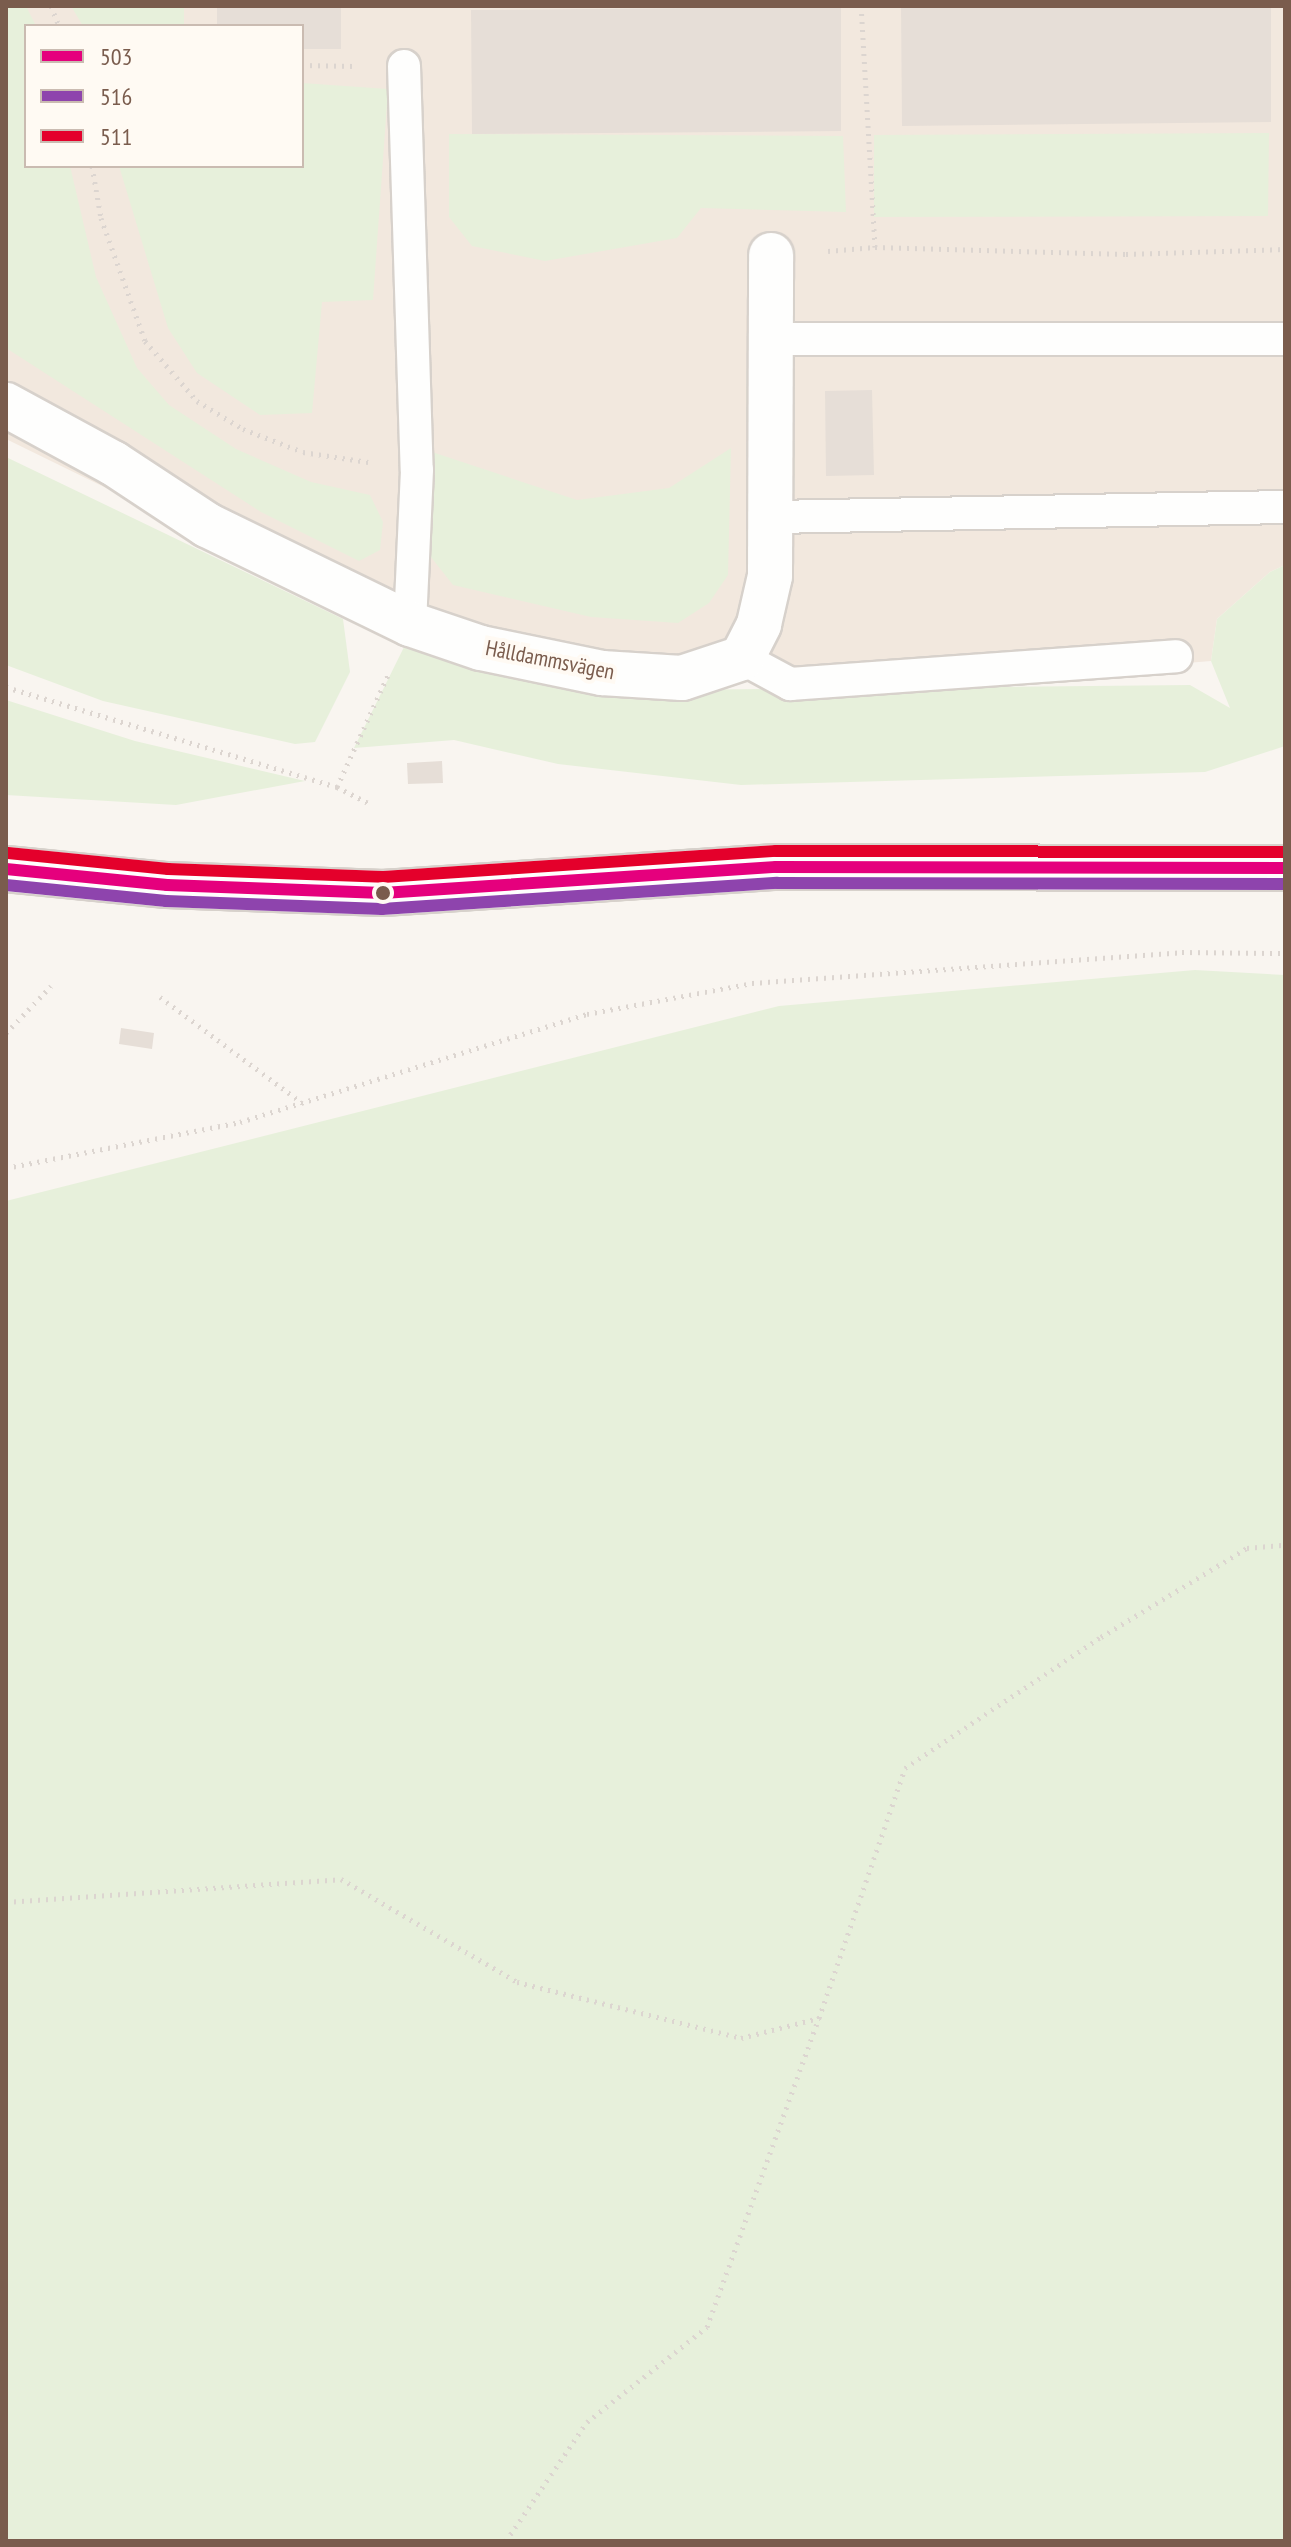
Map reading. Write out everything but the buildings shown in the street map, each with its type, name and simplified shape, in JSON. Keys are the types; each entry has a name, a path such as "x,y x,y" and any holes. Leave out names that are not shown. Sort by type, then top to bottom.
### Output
{"street":[{"path":"742,658 759,624 770,576 774,517 771,255"},
{"name":"Hålldammsvägen","path":"6,405 113,463 207,525 410,624 481,648 602,673 682,678 742,658"},
{"path":"6,869 167,885 383,893 776,867 1285,868"}],"lane":[{"path":"404,66 417,470 410,624"},
{"path":"774,339 1285,339"},
{"path":"774,517 1285,507"},
{"path":"742,658 790,684 1176,656"}],"path":[{"path":"861,6 875,247"},
{"path":"92,168 101,218 145,341 197,401 243,429 303,452 417,470"},
{"path":"771,255 875,247 1126,254 1285,249"},
{"path":"337,787 410,624"},
{"path":"6,687 337,787 372,805"},
{"path":"6,1168 240,1122 587,1014 752,983 1182,952 1285,953"},
{"path":"6,1033 51,986"},
{"path":"160,997 302,1103"},
{"path":"506,2541 587,2422 707,2327 819,2018 905,1768 1101,1637 1247,1548 1285,1545"},
{"path":"6,1902 341,1879 517,1982 741,2038 819,2018"}],"shaded area":[{"path":"6,6 1285,6 1285,565 1270,572 1217,619 1211,661 1055,674 638,681 196,532 6,439"}],"green space":[{"path":"6,6 26,6 35,24 24,24 24,168 70,168 96,277 137,368 169,405 236,449 311,482 370,495 383,522 380,550 359,561 261,512 6,348"},
{"path":"71,6 184,6 184,24 82,24"},
{"path":"304,83 388,89 373,300 322,302 312,413 260,415 197,373 168,328 120,168 304,168"},
{"path":"1269,133 1268,216 874,217 874,135"},
{"path":"449,134 843,136 846,212 701,208 677,238 545,261 472,246 449,217"},
{"path":"731,448 728,575 709,603 678,623 591,617 453,585 427,552 429,451 577,500 669,488"},
{"path":"6,457 343,619 350,672 315,742 295,744 103,701 6,665"},
{"path":"1285,565 1285,746 1205,772 741,785 558,764 454,740 354,748 408,639 570,691 1190,685 1230,708 1211,661 1217,619 1270,572"},
{"path":"6,700 135,741 305,781 176,805 6,795"},
{"path":"1195,970 1285,975 1285,2541 6,2541 6,1201 779,1006"}],"transit line":[{"name":"511","path":"8,853 168,869 383,877 776,851 1285,852"},
{"name":"503","path":"6,869 167,885 383,893 776,867 1285,868"},
{"name":"516","path":"6,885 166,901 382,909 777,883 1285,884"}]}
